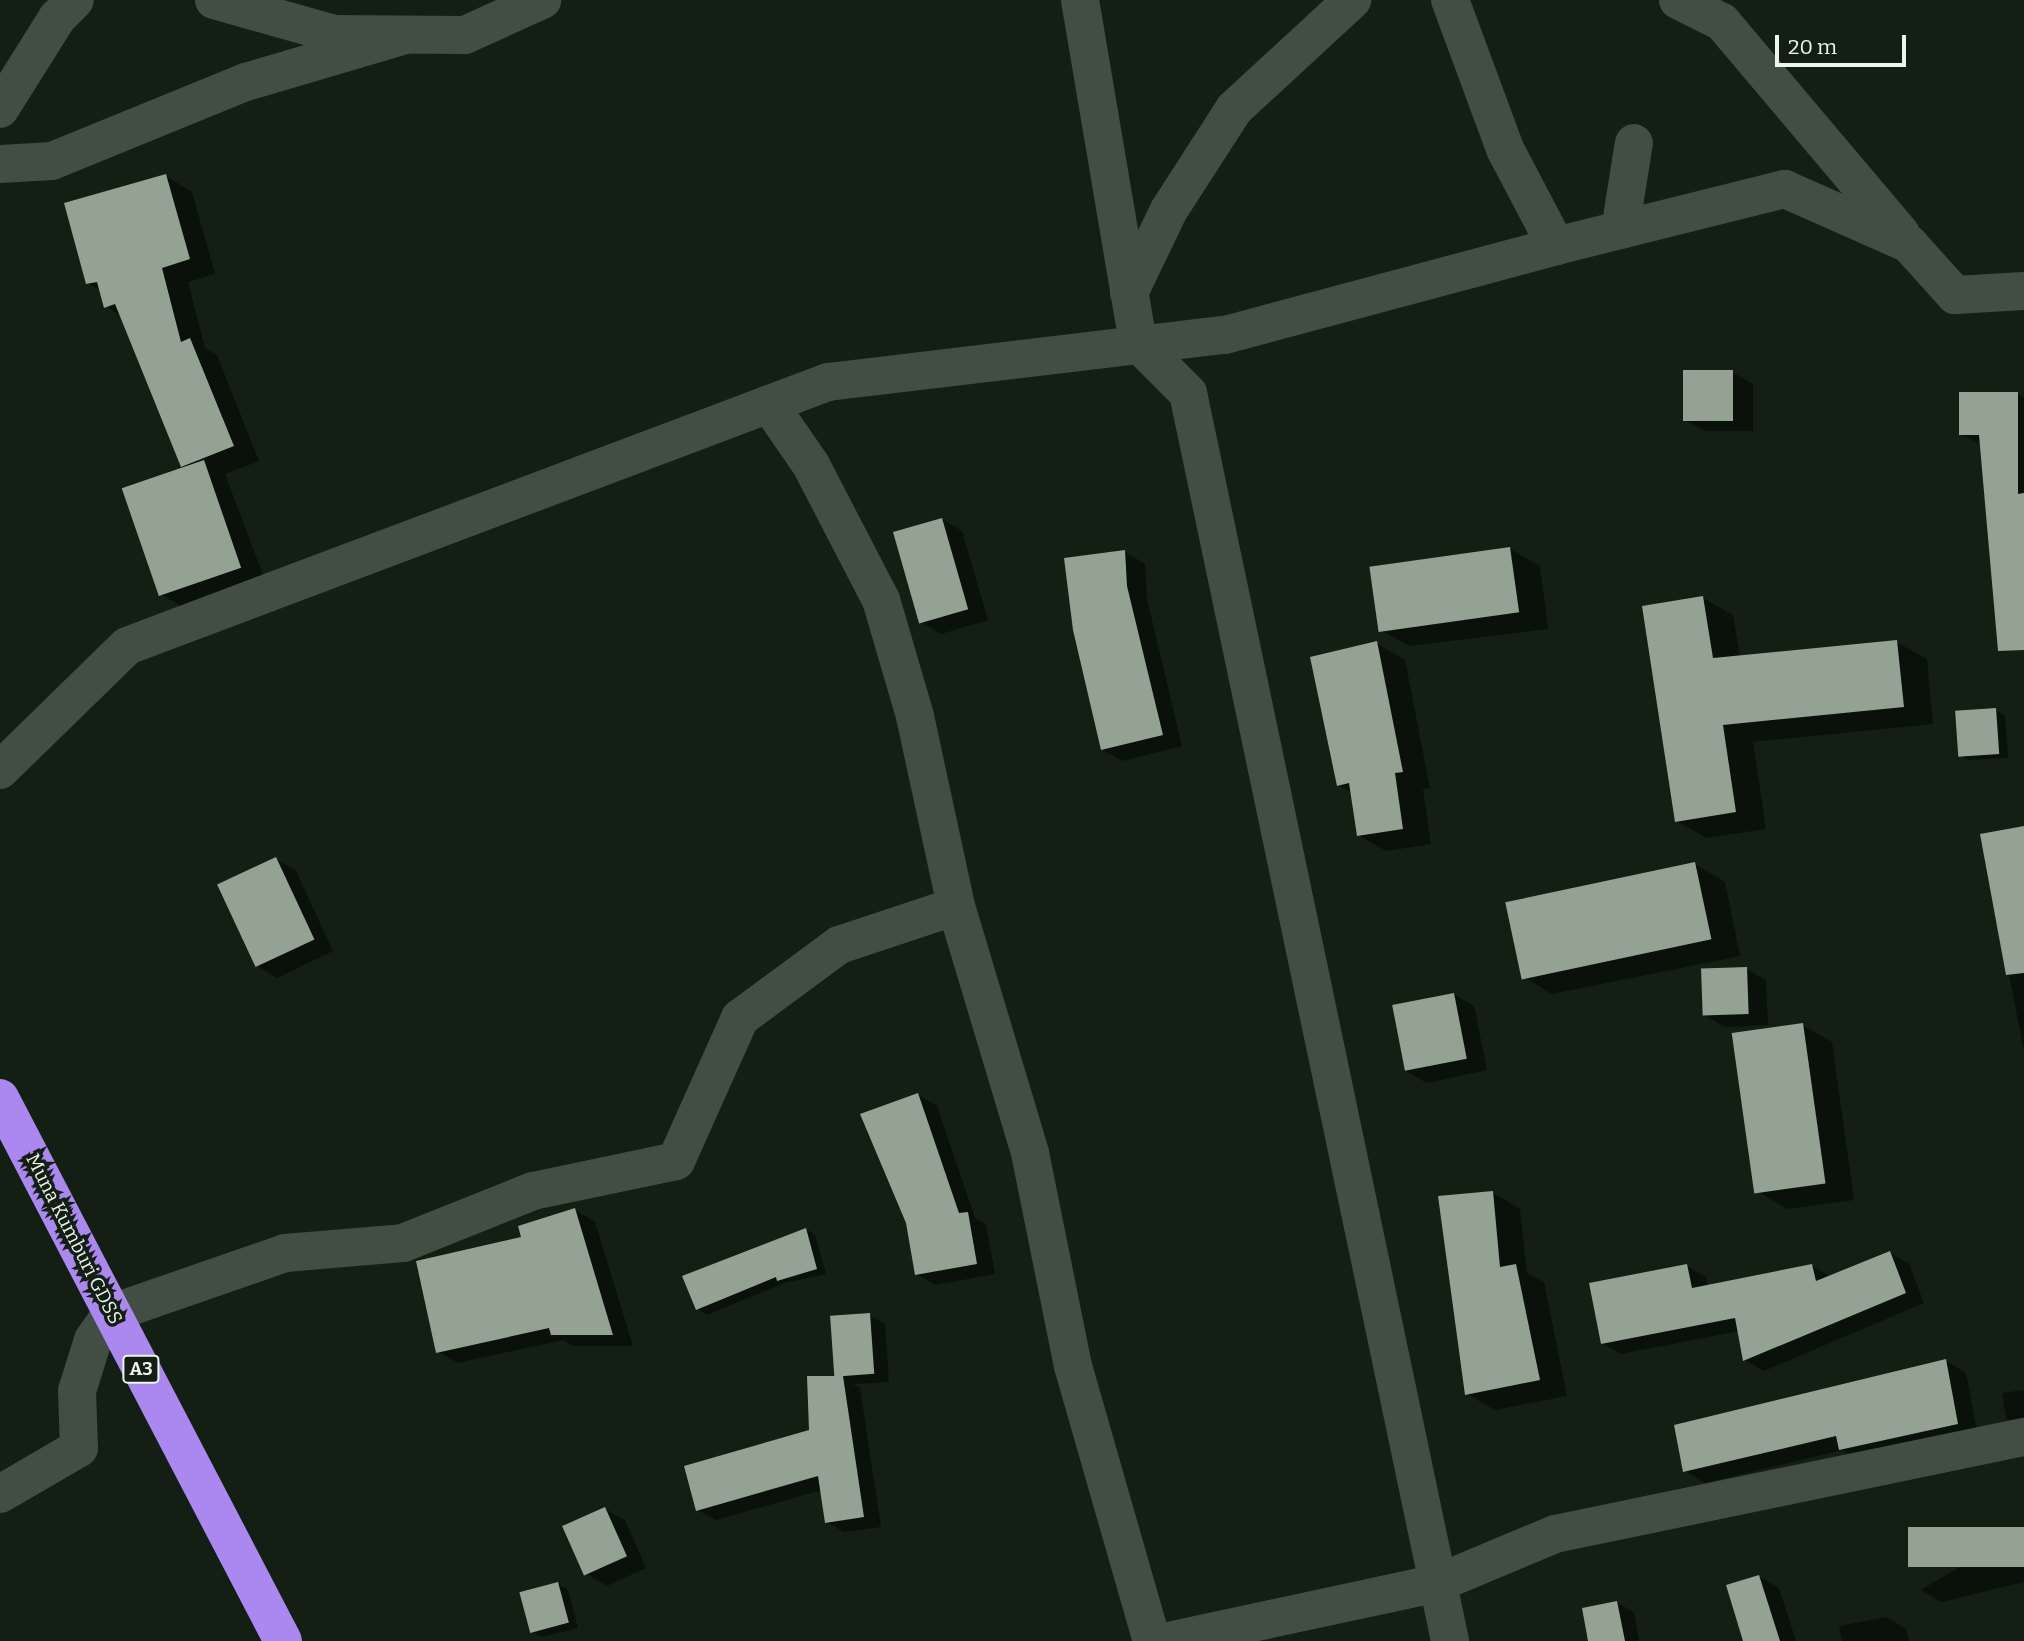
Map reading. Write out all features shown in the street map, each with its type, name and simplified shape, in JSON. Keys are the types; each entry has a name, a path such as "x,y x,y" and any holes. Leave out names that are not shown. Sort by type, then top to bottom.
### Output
{"highway":[{"name":"Muna Kumburi GDSS","path":"0,1098 283,1641"}],"street":[{"path":"0,109 57,18 75,0"},
{"path":"214,0 334,34 406,35 465,35 542,0"},
{"path":"1080,0 1138,343 1188,393 1450,1641"},
{"path":"1129,293 1169,210 1234,109 1352,0"},
{"path":"1450,0 1505,149 1556,246"},
{"path":"1678,0 1722,22 1955,295 2024,291"},
{"path":"0,164 52,161 246,82 406,35"},
{"path":"1620,230 1634,143"},
{"path":"0,770 127,646 828,382 1138,343 1224,335 1556,246 1785,189 1909,244"},
{"path":"769,404 811,465 881,600 915,716 956,906 1030,1153 1073,1366 1152,1641"},
{"path":"0,1494 79,1448 77,1391 93,1340 112,1313 285,1253 403,1243 533,1191 676,1161 740,1018 839,945 956,906"},
{"path":"1168,1641 1438,1583 1555,1534 2024,1437"}],"building":[{"path":"166,174 190,259 162,268 181,342 190,338 234,446 181,467 115,304 104,308 97,282 86,284 64,203"},
{"path":"1683,370 1733,370 1733,421 1683,421"},
{"path":"1959,392 2018,392 2018,494 2024,493 2024,650 1998,651 1979,435 1959,435"},
{"path":"204,460 241,568 159,596 122,488"},
{"path":"942,518 968,609 919,623 893,532"},
{"path":"1510,547 1519,612 1379,632 1369,567"},
{"path":"1125,550 1127,586 1163,735 1101,750 1073,630 1064,558"},
{"path":"1703,596 1713,658 1897,640 1904,707 1723,725 1736,812 1675,822 1642,606"},
{"path":"1377,641 1403,772 1395,773 1403,829 1357,836 1349,783 1337,786 1310,657"},
{"path":"1996,708 1999,754 1958,757 1955,711"},
{"path":"2024,826 2024,973 2006,975 1980,834"},
{"path":"276,857 314,939 256,967 217,884"},
{"path":"1695,862 1711,939 1522,980 1505,902"},
{"path":"1747,967 1749,1014 1703,1016 1701,969"},
{"path":"1454,993 1467,1059 1405,1071 1392,1005"},
{"path":"1803,1023 1826,1183 1754,1193 1732,1033"},
{"path":"918,1093 959,1213 968,1212 977,1264 915,1275 906,1223 860,1114"},
{"path":"1493,1191 1500,1267 1516,1264 1540,1380 1465,1395 1438,1196"},
{"path":"575,1208 613,1335 551,1335 549,1328 436,1353 416,1261 521,1237 518,1226"},
{"path":"806,1228 817,1269 777,1281 776,1277 696,1310 682,1276"},
{"path":"1890,1251 1906,1293 1743,1361 1735,1318 1601,1344 1589,1283 1687,1264 1692,1288 1812,1264 1816,1281"},
{"path":"870,1313 874,1374 834,1377 830,1316"},
{"path":"1946,1359 1958,1424 1839,1450 1836,1436 1683,1472 1674,1425"},
{"path":"807,1376 843,1376 864,1517 825,1523 818,1476 696,1511 684,1466 809,1430"},
{"path":"605,1507 627,1556 584,1575 562,1526"},
{"path":"1908,1527 2024,1527 2024,1567 1908,1567"},
{"path":"1759,1575 1780,1641 1743,1641 1726,1585"},
{"path":"558,1582 569,1623 530,1633 519,1592"},
{"path":"1617,1601 1625,1641 1588,1641 1582,1608"}]}
